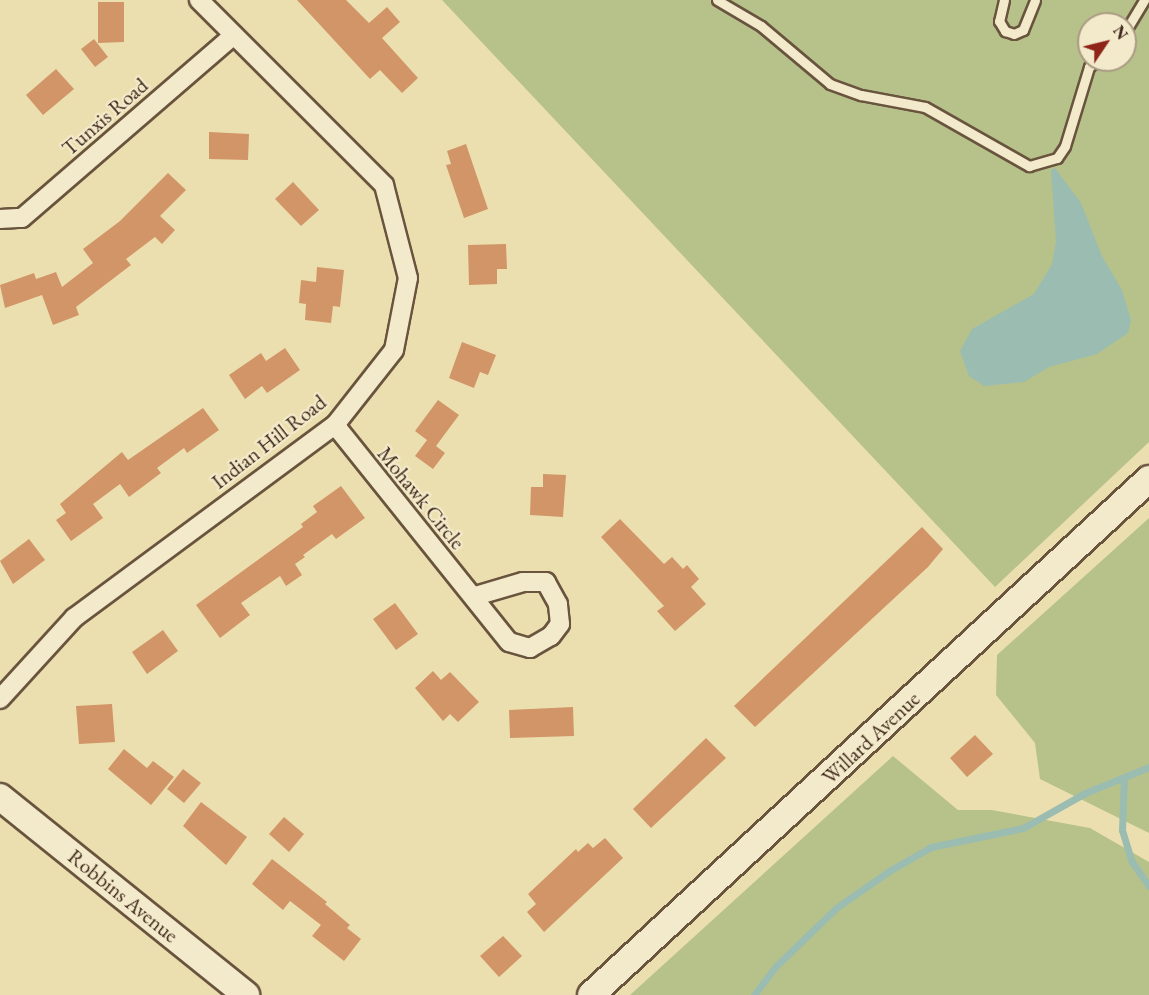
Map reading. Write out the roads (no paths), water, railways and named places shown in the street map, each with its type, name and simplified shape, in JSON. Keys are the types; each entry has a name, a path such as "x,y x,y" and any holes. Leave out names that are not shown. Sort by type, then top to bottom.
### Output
{"main road":[{"name":"Willard Avenue","path":"591,995 1149,478"},
{"name":"Robbins Avenue","path":"0,797 246,995"}],"street":[{"name":"Indian Hill Road","path":"0,699 74,618 335,425 394,350 408,278 384,185 199,0"},
{"name":"Tunxis Road","path":"0,219 22,218 234,35"},
{"name":"Mohawk Circle","path":"335,425 430,548 475,596 509,642 530,648 551,636 560,624 558,604 546,582 523,582 475,596"}],"lane":[{"path":"717,0 761,26 830,84 861,95 926,107 1029,166 1057,158 1065,146 1087,72"},
{"path":"1004,0 999,21 1014,34 1023,30 1035,0"}],"water":[{"path":"1055,168 1081,203 1102,256 1122,290 1131,320 1128,333 1097,354 1049,367 1024,382 984,386 969,376 960,351 972,329 1034,294 1052,264 1056,241 1051,170"}],"waterway":[{"path":"754,995 775,967 836,908 889,871 931,847 1023,828 1085,793 1149,767"},
{"path":"1124,778 1122,830 1132,862 1149,886"}]}
